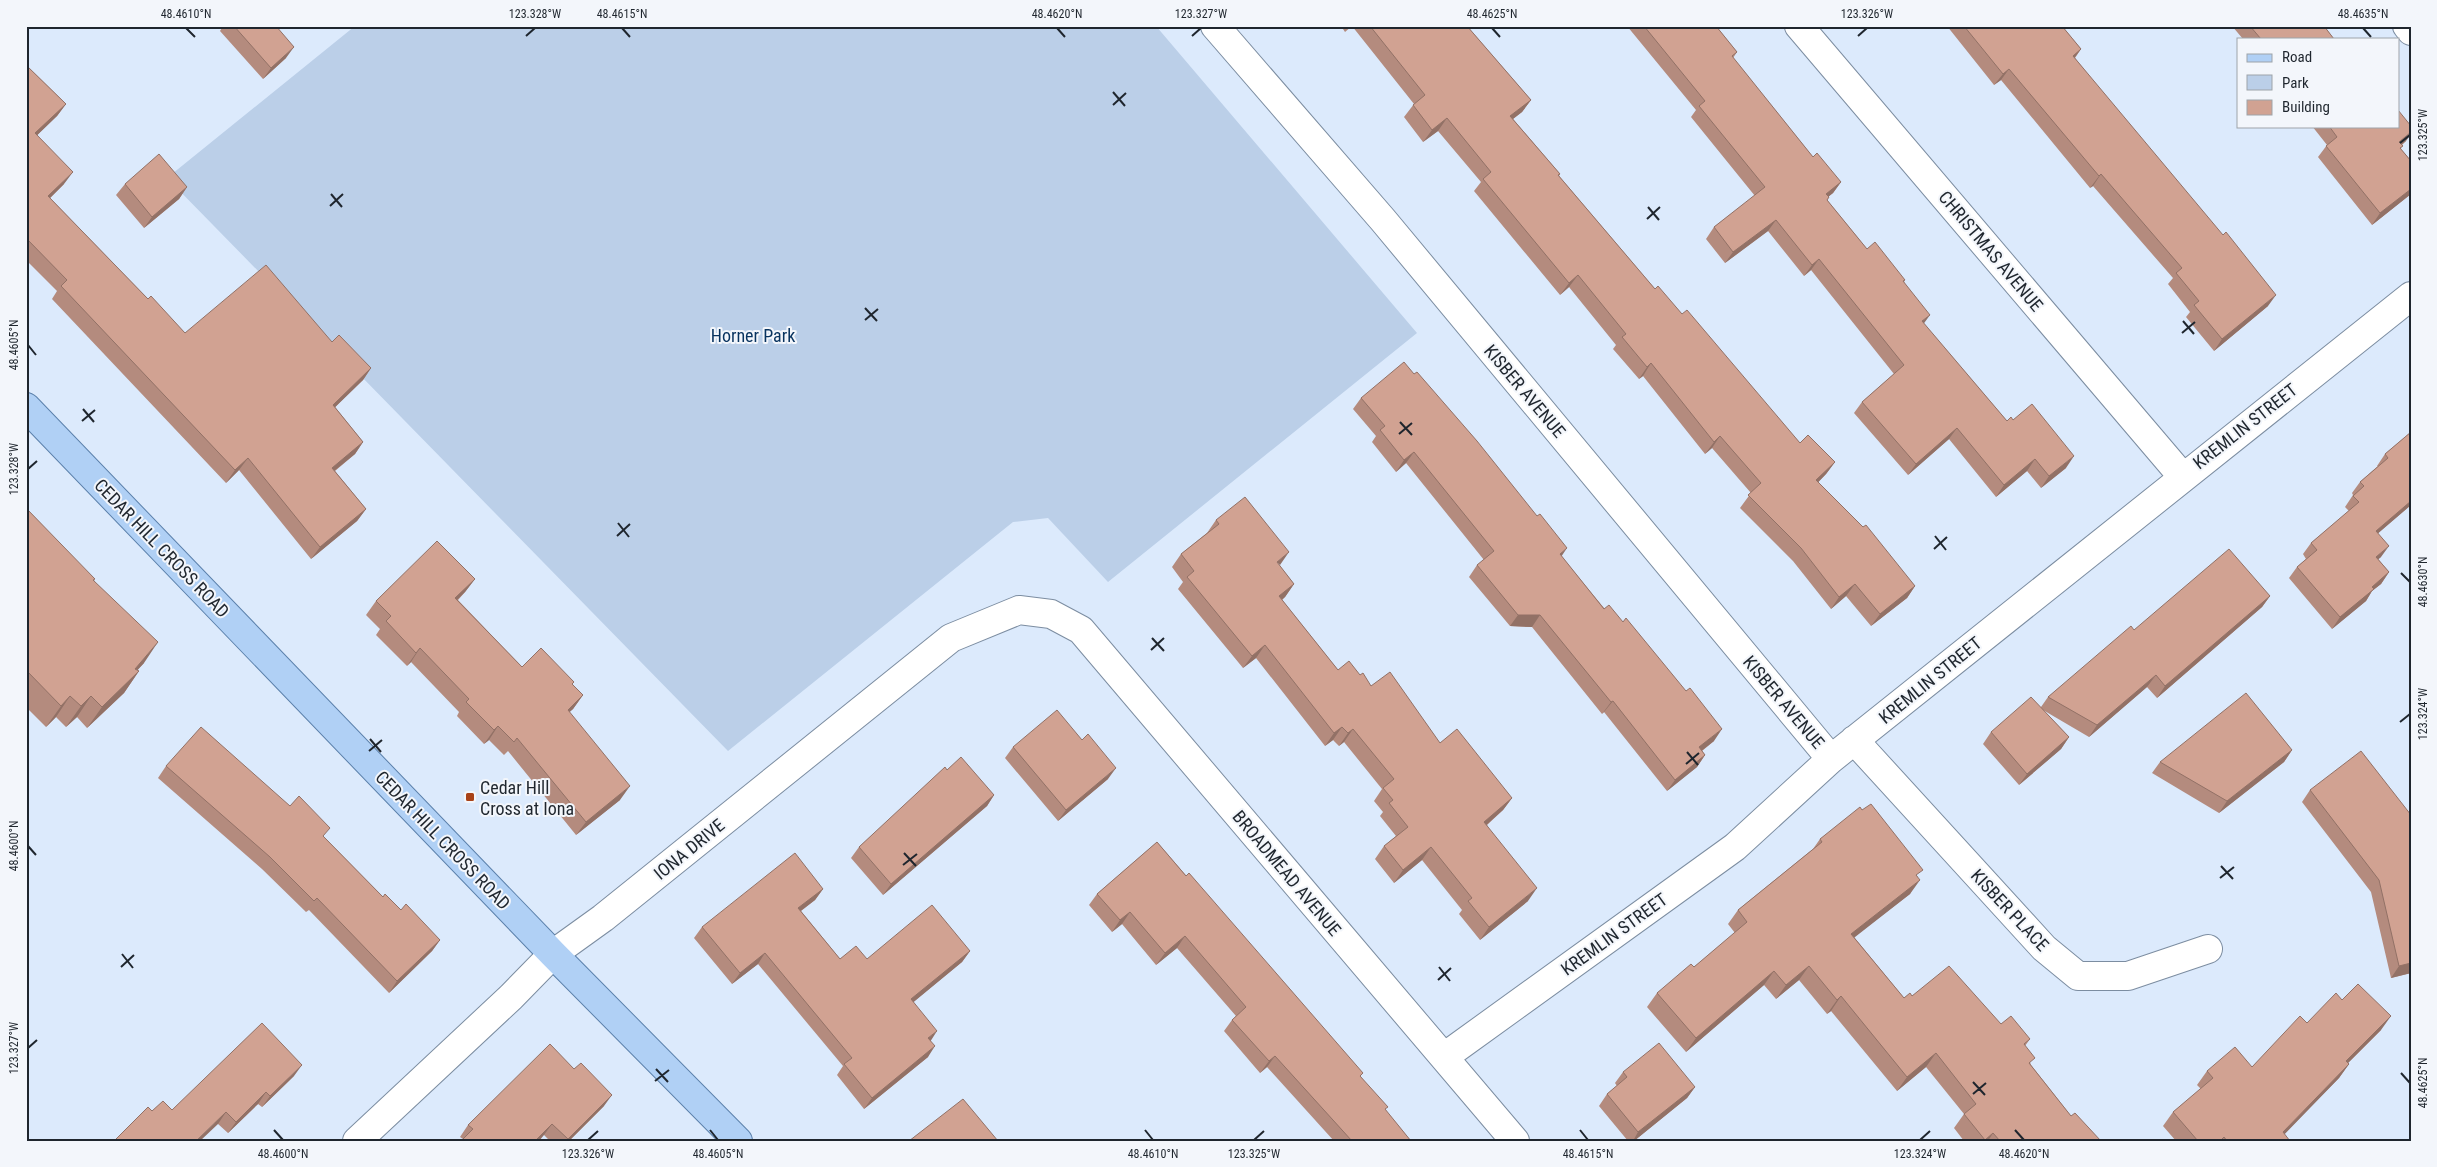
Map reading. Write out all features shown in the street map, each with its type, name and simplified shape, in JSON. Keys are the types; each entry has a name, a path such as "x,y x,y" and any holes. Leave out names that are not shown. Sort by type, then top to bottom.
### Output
{"main road":[{"name":"CEDAR HILL CROSS ROAD","path":"26,407 553,954 738,1141"}],"street":[{"name":"KISBER AVENUE","path":"1215,26 1383,220 1831,759"},
{"name":"CHRISTMAS AVENUE","path":"1799,26 2182,476"},
{"path":"2407,26 2411,31"},
{"name":"KREMLIN STREET","path":"1444,1057 1734,847 1854,740 2182,476 2411,296"},
{"name":"IONA DRIVE","path":"356,1141 511,997 553,954 603,918 951,638 1019,610 1051,614"},
{"name":"BROADMEAD AVENUE","path":"1051,614 1081,630 1515,1141"},
{"name":"KISBER PLACE","path":"1854,740 2044,948 2078,976 2128,976 2208,949"}],"green space":[{"name":"Horner Park","path":"355,26 1156,26 1417,333 1108,582 1048,518 1013,522 728,751 167,178"}],"building":[{"path":"234,26 276,26 294,47 271,68"},
{"path":"1370,26 1467,26 1531,100 1510,116 1655,289 1658,286 1682,314 1687,310 1800,443 1808,435 1835,462 1816,480 1863,527 1866,525 1915,586 1880,614 1855,584 1839,597 1801,548 1748,495 1761,483 1720,436 1714,442 1651,363 1647,367 1622,337 1626,334 1578,275 1569,283 1483,179 1491,172 1447,118 1432,130 1413,105 1425,95"},
{"path":"1644,26 1716,26 1737,52 1732,56 1813,157 1817,153 1841,182 1826,194 1829,197 1827,200 1867,249 1875,242 1905,280 1903,281 1930,315 1922,321 2007,421 2011,417 2013,420 2032,404 2074,456 2049,476 2035,459 2004,485 1957,428 1916,464 1862,402 1904,365 1819,259 1812,265 1776,220 1733,252 1714,227 1765,187 1699,106 1705,101"},
{"path":"1964,26 2062,26 2081,49 2073,56 2223,235 2226,232 2276,295 2222,339 2194,305 2199,301 2176,273 2182,268 2101,174 2099,176 2009,69 2003,74"},
{"path":"2250,26 2324,26 2333,38 2260,38"},
{"path":"26,65 66,104 35,133 73,172 48,196 148,299 151,296 185,333 266,265 332,342 339,335 371,368 333,405 363,442 332,468 366,509 320,547 248,458 235,470 61,286 67,280 26,238"},
{"path":"2400,112 2411,126 2411,132 2399,142 2403,146 2400,148 2411,161 2411,189 2380,213 2326,146 2337,137 2330,128 2400,128"},
{"path":"159,154 187,187 152,217 125,184"},
{"path":"1404,362 1414,374 1417,372 1477,441 1537,516 1540,514 1567,548 1560,554 1604,609 1609,605 1623,622 1626,618 1686,691 1690,688 1722,729 1699,747 1705,755 1675,780 1613,701 1611,702 1540,615 1518,615 1477,565 1494,551 1414,452 1404,460 1380,430 1385,426 1361,398"},
{"path":"2411,432 2411,501 2376,531 2389,546 2376,557 2389,572 2372,587 2374,589 2340,617 2297,567 2317,550 2311,543 2359,502 2353,496 2364,486 2360,482 2388,458 2385,454"},
{"path":"1245,497 1289,552 1277,562 1294,584 1279,596 1338,670 1349,661 1360,675 1363,673 1371,686 1390,672 1440,743 1457,729 1512,798 1484,822 1537,888 1489,927 1468,901 1472,898 1431,847 1403,870 1384,846 1408,827 1389,803 1393,800 1383,788 1394,779 1353,729 1348,733 1342,727 1334,733 1265,645 1252,656 1187,577 1194,571 1181,554 1219,524 1216,520"},
{"path":"26,508 95,579 93,580 158,642 135,669 139,671 102,707 91,696 81,706 70,696 61,706 26,670"},
{"path":"437,541 475,579 455,598 522,667 541,648 574,682 572,684 583,695 568,710 630,786 586,822 517,738 514,742 498,726 494,730 466,702 469,699 420,648 416,653 386,621 391,616 376,601"},
{"path":"2229,549 2270,596 2165,686 2156,675 2097,725 2048,697 2131,626 2134,630"},
{"path":"2246,693 2292,750 2227,801 2160,762"},
{"path":"2031,697 2069,737 2027,774 1991,732"},
{"path":"1057,710 1082,740 1088,734 1116,768 1066,810 1013,747"},
{"path":"201,727 290,806 299,796 330,828 323,836 383,897 385,894 401,910 406,904 440,940 397,981 317,898 314,901 270,857 166,766"},
{"path":"2361,751 2411,815 2411,963 2399,966 2379,880 2310,790"},
{"path":"961,757 994,795 891,884 859,847 945,767 947,770"},
{"path":"1871,804 1923,870 1916,875 1920,880 1851,934 1904,998 1910,993 1912,996 1949,966 2001,1024 2011,1016 2030,1039 2024,1044 2035,1058 2029,1063 2071,1116 2075,1113 2101,1141 2000,1141 1993,1133 1985,1140 1964,1114 1976,1104 1936,1053 1907,1077 1841,996 1837,1000 1809,966 1786,985 1774,971 1696,1038 1657,993 1691,964 1694,967 1747,922 1738,910 1822,842 1820,839 1860,807 1862,810"},
{"path":"1157,842 1186,876 1189,873 1363,1073 1360,1076 1388,1107 1385,1109 1411,1141 1352,1141 1275,1056 1269,1061 1232,1020 1246,1007 1185,936 1165,953 1130,912 1120,920 1097,894"},
{"path":"795,853 823,889 798,908 840,959 856,946 867,959 932,905 970,951 911,999 937,1031 928,1038 935,1046 872,1098 844,1064 852,1058 765,953 740,973 702,927"},
{"path":"2358,984 2391,1016 2346,1061 2349,1064 2283,1132 2290,1141 2227,1141 2224,1137 2220,1141 2198,1141 2173,1112 2213,1078 2207,1071 2235,1047 2252,1067 2300,1016 2307,1023 2336,993 2342,1000"},
{"path":"262,1023 302,1065 270,1096 266,1092 236,1122 226,1112 196,1141 114,1141 148,1107 152,1111 163,1101 172,1110"},
{"path":"1659,1043 1695,1087 1638,1132 1607,1094 1627,1077 1623,1072"},
{"path":"550,1044 574,1069 581,1063 612,1095 568,1139 552,1124 535,1141 461,1141 473,1129 468,1125"},
{"path":"963,1099 998,1141 909,1141"}],"place":[{"name":"Cedar Hill Cross at Iona","path":"470,797"}]}
